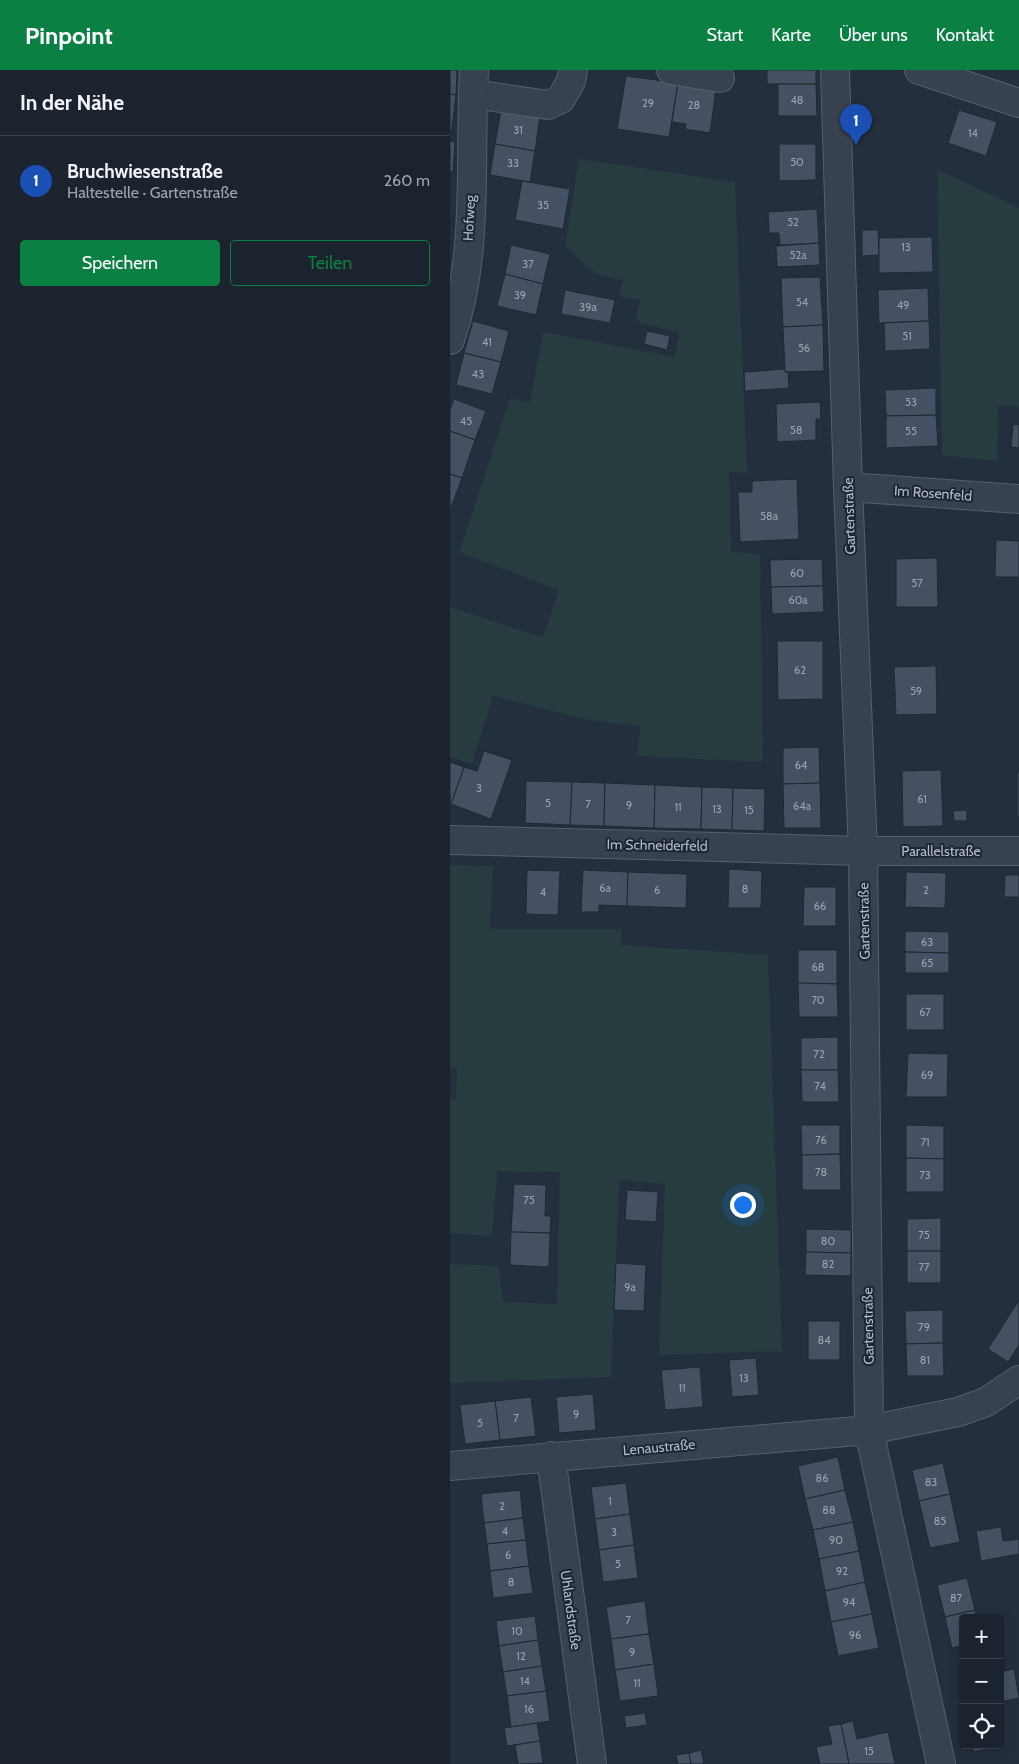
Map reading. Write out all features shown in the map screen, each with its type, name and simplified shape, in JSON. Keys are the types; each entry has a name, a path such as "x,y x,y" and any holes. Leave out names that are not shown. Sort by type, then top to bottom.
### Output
{"street":[{"name":"Hofweg","path":"450,340 466,269 471,206 473,82 548,105 560,99 574,70"},
{"path":"671,70 720,78"},
{"name":"Gartenstraße","path":"835,70 848,486 863,851 869,1430 940,1764"},
{"path":"919,70 1019,103"},
{"name":"Im Rosenfeld","path":"848,486 1019,499"},
{"name":"Im Schneiderfeld","path":"450,840 863,851"},
{"name":"Parallelstraße","path":"863,851 1019,851"},
{"name":"Lenaustraße","path":"450,1466 869,1430 958,1412 986,1402 1019,1380"},
{"name":"Uhlandstraße","path":"551,1456 592,1764"}],"green space":[{"path":"579,159 735,182 747,473 729,472 731,552 760,554 763,762 637,756 640,726 588,720 493,696 472,764 450,757 450,607 543,638 559,590 459,552 510,398 530,403 543,332 675,357 679,333 636,321 640,300 619,296 623,280 595,273 565,247"},
{"path":"937,169 1019,208 1019,407 999,405 997,461 942,455"},
{"path":"450,865 493,866 490,929 622,929 621,945 768,955 782,1351 659,1355 665,1184 619,1180 611,1377 450,1383 450,1264 499,1266 503,1302 557,1304 560,1172 497,1171 492,1236 450,1233 450,1099 456,1099 457,1068 450,1067"}],"building":[{"path":"450,70 457,70 456,95 450,94"},
{"path":"767,70 816,70 816,84 767,84"},
{"path":"626,76 678,83 669,137 617,129"},
{"path":"678,83 716,89 710,133 685,129 686,124 672,122"},
{"path":"778,84 816,84 817,116 778,116"},
{"path":"450,94 456,95 451,135 450,134"},
{"path":"501,110 540,116 535,151 495,144"},
{"path":"959,110 997,122 986,156 948,143"},
{"path":"450,141 455,142 453,172 450,172"},
{"path":"495,144 535,151 530,182 490,175"},
{"path":"779,144 816,144 816,180 779,181"},
{"path":"522,181 570,189 563,229 515,220"},
{"path":"817,209 819,243 780,245 779,233 769,233 768,212"},
{"path":"862,230 878,230 879,255 862,256"},
{"path":"932,237 933,272 879,273 879,238"},
{"path":"819,243 820,265 777,267 776,246"},
{"path":"511,245 550,254 543,284 505,274"},
{"path":"505,274 543,284 536,315 497,306"},
{"path":"820,277 823,325 783,327 781,278"},
{"path":"928,288 929,321 879,323 878,290"},
{"path":"565,290 615,300 610,323 561,314"},
{"path":"473,321 509,331 501,362 464,353"},
{"path":"929,321 930,349 885,351 884,323"},
{"path":"823,325 824,371 785,372 783,327"},
{"path":"647,331 670,336 667,350 644,344"},
{"path":"464,353 501,362 492,394 456,385"},
{"path":"785,369 785,372 788,372 789,388 745,391 744,372"},
{"path":"936,388 936,415 886,416 885,390"},
{"path":"454,399 486,411 475,440 450,431 450,409"},
{"path":"820,402 821,419 816,419 816,440 777,442 776,404"},
{"path":"936,415 938,446 886,448 886,416"},
{"path":"1019,424 1019,448 1011,447 1013,425"},
{"path":"450,431 475,440 462,478 450,474"},
{"path":"450,474 462,478 450,510"},
{"path":"797,479 799,539 740,542 738,492 752,492 752,481"},
{"path":"996,540 1019,541 1019,577 995,577"},
{"path":"937,558 938,607 896,607 896,559"},
{"path":"822,559 823,586 771,587 770,560"},
{"path":"823,586 824,612 772,614 771,587"},
{"path":"777,641 823,641 823,699 778,700"},
{"path":"936,666 937,714 896,715 894,667"},
{"path":"819,747 820,783 783,784 783,748"},
{"path":"484,751 512,760 491,819 451,804 464,767 477,771"},
{"path":"450,762 464,767 451,804 450,804"},
{"path":"941,770 943,826 903,827 902,771"},
{"path":"1017,772 1019,772 1019,817 1017,817"},
{"path":"526,781 572,782 570,825 525,823"},
{"path":"572,782 605,783 604,826 570,825"},
{"path":"605,783 655,785 654,828 604,826"},
{"path":"820,783 821,828 784,828 783,784"},
{"path":"655,785 702,787 701,829 654,828"},
{"path":"702,787 733,788 732,830 701,829"},
{"path":"733,788 765,789 764,831 732,830"},
{"path":"967,810 967,821 954,821 953,811"},
{"path":"729,869 762,871 761,908 728,908"},
{"path":"527,870 560,871 558,915 526,914"},
{"path":"583,870 628,872 627,906 599,905 599,912 581,912"},
{"path":"628,872 687,874 686,908 627,906"},
{"path":"906,872 946,873 945,908 905,907"},
{"path":"1005,875 1019,875 1019,897 1004,897"},
{"path":"804,887 836,887 836,926 803,926"},
{"path":"905,931 949,932 949,953 905,952"},
{"path":"798,950 837,950 837,984 798,983"},
{"path":"905,952 949,953 949,973 905,973"},
{"path":"798,983 837,984 838,1017 799,1017"},
{"path":"906,994 944,994 944,1030 906,1030"},
{"path":"838,1037 838,1070 801,1070 801,1038"},
{"path":"908,1053 948,1054 947,1097 906,1097"},
{"path":"801,1070 838,1070 839,1102 802,1102"},
{"path":"801,1125 840,1125 840,1154 802,1155"},
{"path":"906,1125 944,1126 944,1159 906,1158"},
{"path":"840,1154 841,1190 802,1190 802,1155"},
{"path":"906,1158 944,1159 944,1192 906,1192"},
{"path":"514,1184 546,1185 545,1216 551,1216 550,1233 511,1232"},
{"path":"627,1190 658,1192 656,1222 625,1220"},
{"path":"941,1218 941,1251 907,1251 907,1219"},
{"path":"806,1229 851,1230 851,1253 806,1252"},
{"path":"511,1232 550,1233 549,1267 510,1265"},
{"path":"907,1251 941,1251 941,1283 907,1283"},
{"path":"806,1252 851,1253 851,1276 805,1275"},
{"path":"616,1263 646,1265 644,1311 614,1310"},
{"path":"1019,1300 1019,1345 1008,1362 988,1349"},
{"path":"943,1310 943,1343 906,1344 905,1311"},
{"path":"808,1321 840,1321 840,1360 808,1360"},
{"path":"943,1343 944,1376 907,1376 906,1344"},
{"path":"756,1358 759,1395 732,1397 729,1360"},
{"path":"700,1367 703,1407 665,1410 661,1370"},
{"path":"593,1394 596,1430 559,1433 556,1397"},
{"path":"531,1397 536,1436 500,1440 495,1401"},
{"path":"495,1401 500,1440 465,1444 460,1405"},
{"path":"838,1457 845,1490 805,1499 798,1466"},
{"path":"943,1463 950,1494 919,1501 912,1470"},
{"path":"626,1483 630,1514 595,1519 591,1487"},
{"path":"520,1490 523,1518 484,1523 481,1494"},
{"path":"845,1490 853,1522 813,1530 805,1499"},
{"path":"950,1494 960,1542 930,1548 919,1501"},
{"path":"630,1514 634,1545 599,1550 595,1519"},
{"path":"523,1518 526,1540 487,1544 484,1523"},
{"path":"853,1522 859,1551 819,1559 813,1530"},
{"path":"1001,1527 1003,1541 1019,1539 1019,1554 981,1561 976,1531"},
{"path":"526,1540 529,1566 490,1571 487,1544"},
{"path":"634,1545 638,1578 603,1582 599,1550"},
{"path":"859,1551 865,1582 825,1591 819,1559"},
{"path":"529,1566 533,1593 493,1598 490,1571"},
{"path":"967,1578 975,1610 945,1617 937,1585"},
{"path":"865,1582 872,1614 831,1622 825,1591"},
{"path":"645,1601 649,1634 611,1639 606,1607"},
{"path":"975,1610 976,1614 959,1614 959,1646 952,1648 945,1617"},
{"path":"872,1614 879,1648 838,1656 831,1622"},
{"path":"535,1616 538,1640 499,1646 496,1621"},
{"path":"649,1634 654,1664 615,1670 611,1639"},
{"path":"538,1640 542,1666 503,1672 499,1646"},
{"path":"654,1664 658,1696 620,1701 615,1670"},
{"path":"542,1666 546,1691 507,1696 503,1672"},
{"path":"1014,1669 1019,1698 1004,1701 1004,1671"},
{"path":"546,1691 550,1721 511,1727 507,1696"},
{"path":"645,1713 647,1725 626,1728 624,1716"},
{"path":"853,1721 857,1739 888,1732 895,1764 849,1764 841,1724"},
{"path":"537,1723 540,1741 507,1746 504,1728"},
{"path":"841,1724 849,1764 820,1764 816,1747 832,1744 828,1726"},
{"path":"540,1741 543,1763 518,1764 515,1745"},
{"path":"973,1749 987,1749 974,1752"},
{"path":"701,1750 704,1764 691,1764 689,1753"},
{"path":"689,1753 691,1764 678,1764 676,1755"}],"place":[{"name":"Bruchwiesenstraße","path":"856,145"}]}
